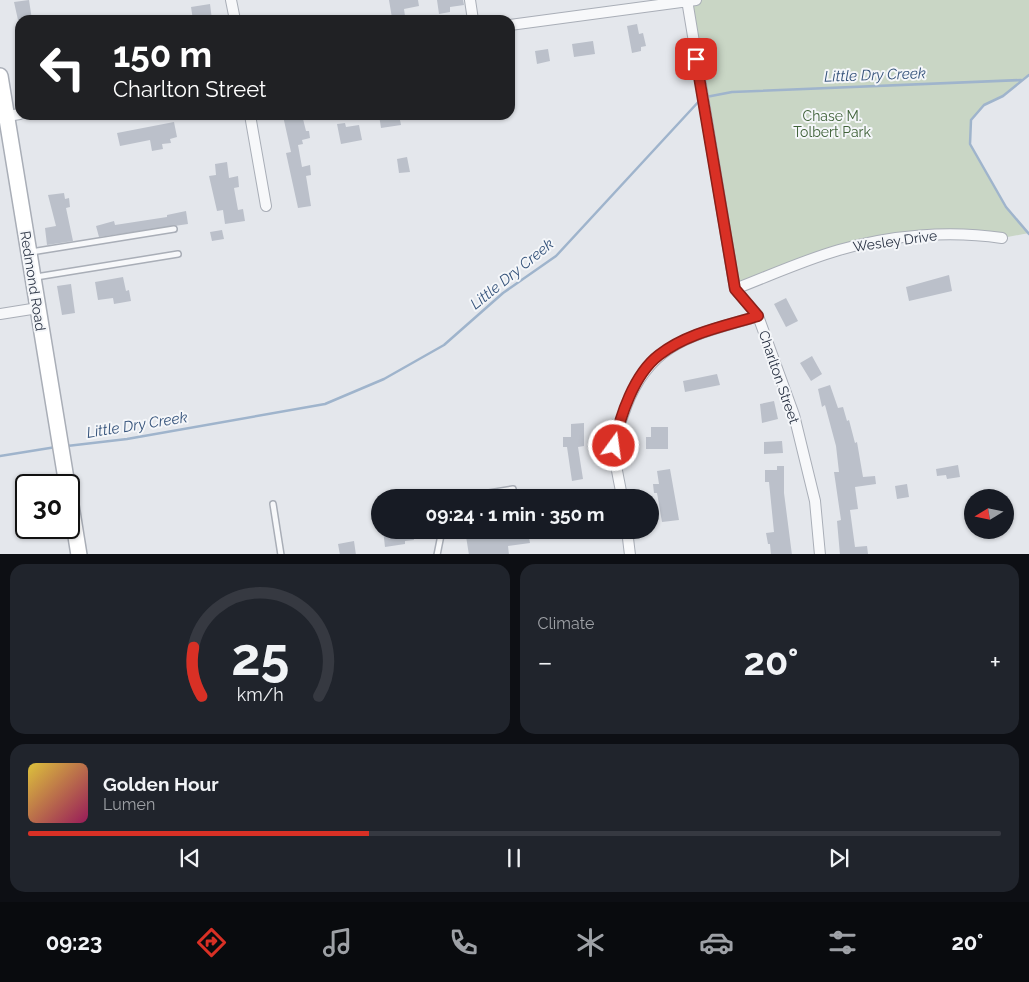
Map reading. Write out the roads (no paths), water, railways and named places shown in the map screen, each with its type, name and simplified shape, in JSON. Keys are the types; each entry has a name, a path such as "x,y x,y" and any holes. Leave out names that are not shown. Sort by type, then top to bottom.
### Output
{"street":[{"path":"231,0 234,15"},
{"path":"470,0 472,15"},
{"path":"515,24 690,0 735,289"},
{"name":"Redmond Road","path":"0,76 13,115 29,253 65,474"},
{"path":"251,120 266,206"},
{"name":"Wesley Drive","path":"735,289 857,245 945,234 970,234 1002,238"},
{"name":"Charlton Street","path":"735,289 758,316 794,415 814,501 820,554"},
{"path":"0,314 38,308"},
{"path":"621,489 614,446 620,424 641,375 658,355 693,335 758,316"},
{"path":"77,539 80,554"},
{"path":"628,539 630,554"}],"lane":[{"path":"29,253 174,228"},
{"path":"33,277 178,254"},
{"path":"273,504 281,554"},
{"path":"437,554 440,539"}],"waterway":[{"path":"1029,75 1003,96 984,105 971,120 970,144 1006,207 1029,234"},
{"name":"Little Dry Creek","path":"706,97 732,92 1021,80"},
{"name":"Little Dry Creek","path":"67,446 127,439 325,404 384,379 444,345 503,293 556,256 701,99"},
{"name":"Little Dry Creek","path":"0,456 56,447"}],"park label":[{"name":"Chase M. Tolbert Park","path":"832,124"}]}
